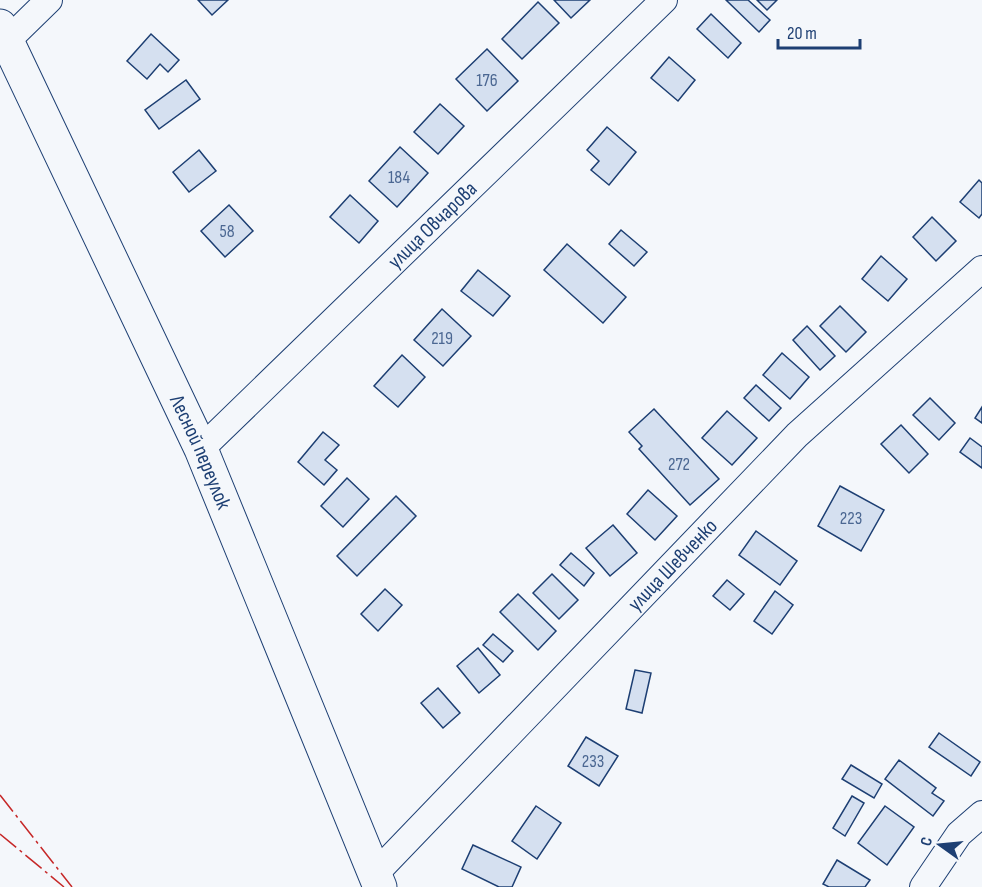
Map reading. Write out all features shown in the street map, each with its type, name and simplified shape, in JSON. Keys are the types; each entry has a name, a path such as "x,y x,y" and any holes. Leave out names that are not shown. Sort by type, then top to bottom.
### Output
{"main road":[{"name":"Лесной переулок","path":"3,34 201,449 378,880"}],"street":[{"path":"3,34 49,0"},
{"name":"улица Овчарова","path":"201,449 664,0"},
{"name":"улица Шевченко","path":"378,880 797,435 982,269"},
{"path":"923,887 959,834 982,813"}],"building":[{"path":"198,0 228,0 212,15"},
{"path":"554,0 590,0 571,18"},
{"path":"726,0 748,0 770,20 759,32"},
{"path":"757,0 777,0 767,10"},
{"path":"538,2 559,23 522,59 502,39"},
{"path":"711,14 741,43 728,58 697,29"},
{"path":"151,34 179,60 168,72 160,64 147,79 127,61"},
{"path":"487,49 518,81 487,111 456,79"},
{"path":"669,57 695,80 678,101 651,78"},
{"path":"186,80 200,99 159,129 145,110"},
{"path":"440,104 464,126 438,154 414,132"},
{"path":"607,127 636,152 609,185 591,170 599,161 587,150"},
{"path":"400,147 428,173 397,207 369,181"},
{"path":"199,150 216,171 189,192 173,172"},
{"path":"979,180 982,183 982,214 979,218 960,202"},
{"path":"350,195 378,221 359,243 330,217"},
{"path":"229,205 253,231 225,257 201,231"},
{"path":"932,217 956,241 936,261 913,237"},
{"path":"621,230 647,252 634,266 609,244"},
{"path":"567,244 626,297 603,323 544,270"},
{"path":"881,256 907,279 888,301 862,279"},
{"path":"478,270 510,296 493,316 461,291"},
{"path":"840,306 866,332 846,352 820,326"},
{"path":"442,309 471,336 443,366 414,340"},
{"path":"807,326 835,356 820,370 793,340"},
{"path":"782,353 809,377 790,399 763,375"},
{"path":"402,355 425,377 398,407 374,386"},
{"path":"756,385 781,408 769,421 744,398"},
{"path":"930,398 955,423 939,440 913,415"},
{"path":"982,407 982,423 975,418"},
{"path":"654,409 719,479 690,505 639,449 642,446 629,432"},
{"path":"727,411 757,438 732,465 702,438"},
{"path":"901,425 928,454 909,473 881,444"},
{"path":"323,432 339,445 325,460 337,470 324,485 298,462"},
{"path":"970,438 982,447 982,468 960,452"},
{"path":"347,478 369,499 343,527 321,506"},
{"path":"840,486 884,510 861,551 818,526"},
{"path":"648,490 677,516 655,540 627,514"},
{"path":"396,496 416,516 357,576 337,556"},
{"path":"613,525 637,553 610,576 586,548"},
{"path":"756,531 797,561 780,585 739,555"},
{"path":"571,553 594,573 584,586 560,565"},
{"path":"552,574 578,600 559,619 533,593"},
{"path":"727,580 744,594 730,610 713,596"},
{"path":"385,589 402,605 378,631 361,614"},
{"path":"775,591 793,605 772,634 754,621"},
{"path":"518,594 556,631 538,650 500,612"},
{"path":"493,634 513,651 503,662 483,645"},
{"path":"478,648 500,675 479,693 457,666"},
{"path":"635,670 651,673 642,713 626,709"},
{"path":"438,688 460,713 443,728 421,703"},
{"path":"939,733 980,762 971,776 929,747"},
{"path":"586,737 618,756 599,786 568,766"},
{"path":"899,760 936,788 932,793 944,801 933,816 885,779"},
{"path":"851,765 882,784 874,798 842,779"},
{"path":"852,796 864,803 845,836 833,828"},
{"path":"536,806 561,823 537,859 512,841"},
{"path":"885,806 914,827 887,865 858,843"},
{"path":"473,845 521,867 512,887 499,887 462,869"},
{"path":"837,860 870,880 865,887 829,887 823,884"}],"power":[{"path":"0,795 72,887"},
{"path":"0,834 64,887"}]}
